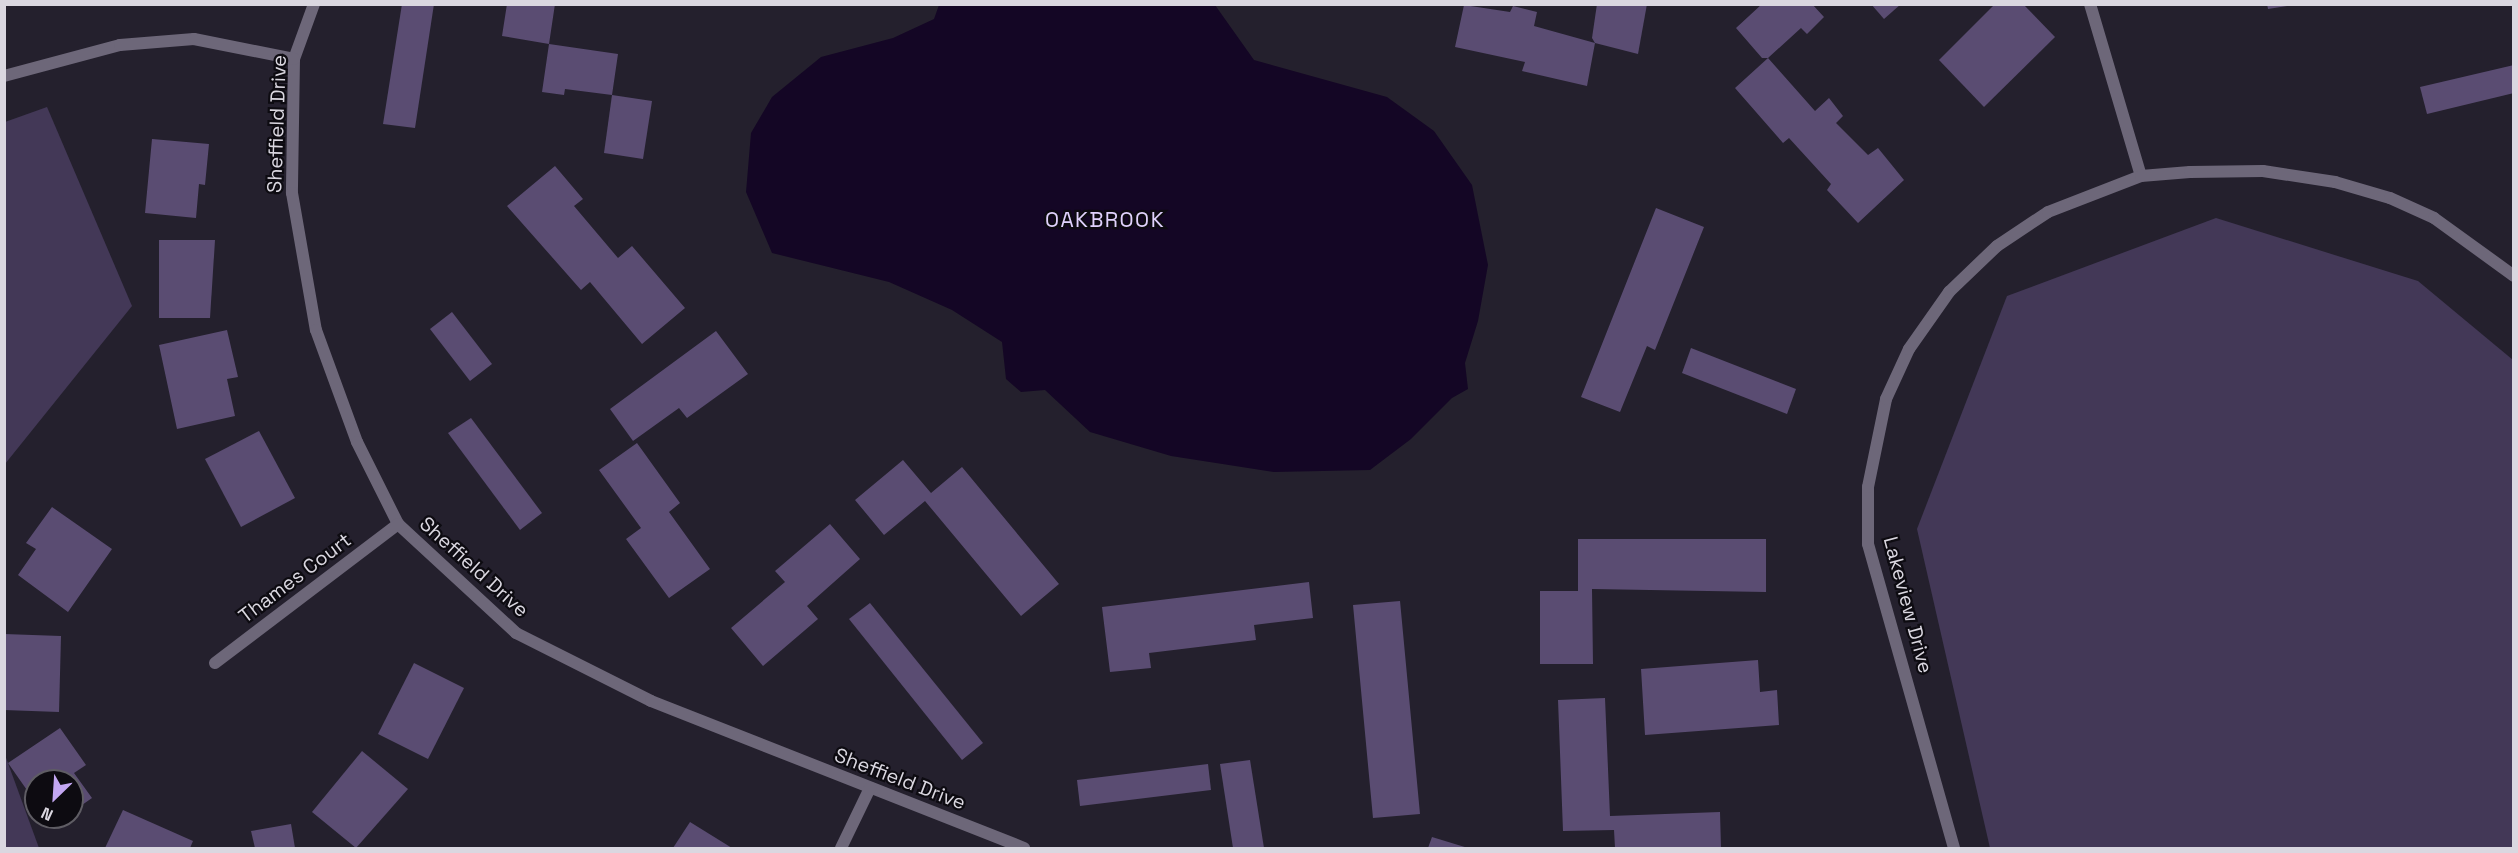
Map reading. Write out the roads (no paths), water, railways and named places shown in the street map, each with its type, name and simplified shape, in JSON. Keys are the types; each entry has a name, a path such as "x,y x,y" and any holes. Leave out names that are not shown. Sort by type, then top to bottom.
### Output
{"street":[{"name":"Sheffield Drive","path":"314,4 294,59 292,193 316,330 357,442 398,524 516,633 651,701 1024,849"},
{"path":"2090,4 2141,176"},
{"path":"4,76 120,45 194,39 294,59"},
{"name":"Lakeview Drive","path":"1954,849 1868,544 1868,487 1886,399 1909,349 1949,292 1997,246 2048,212 2141,176 2263,171 2335,182 2390,198 2434,218 2514,276"},
{"name":"Thames Court","path":"214,663 398,524"},
{"path":"841,849 870,788"}],"district":[{"name":"OAKBROOK","path":"1105,220"}]}
